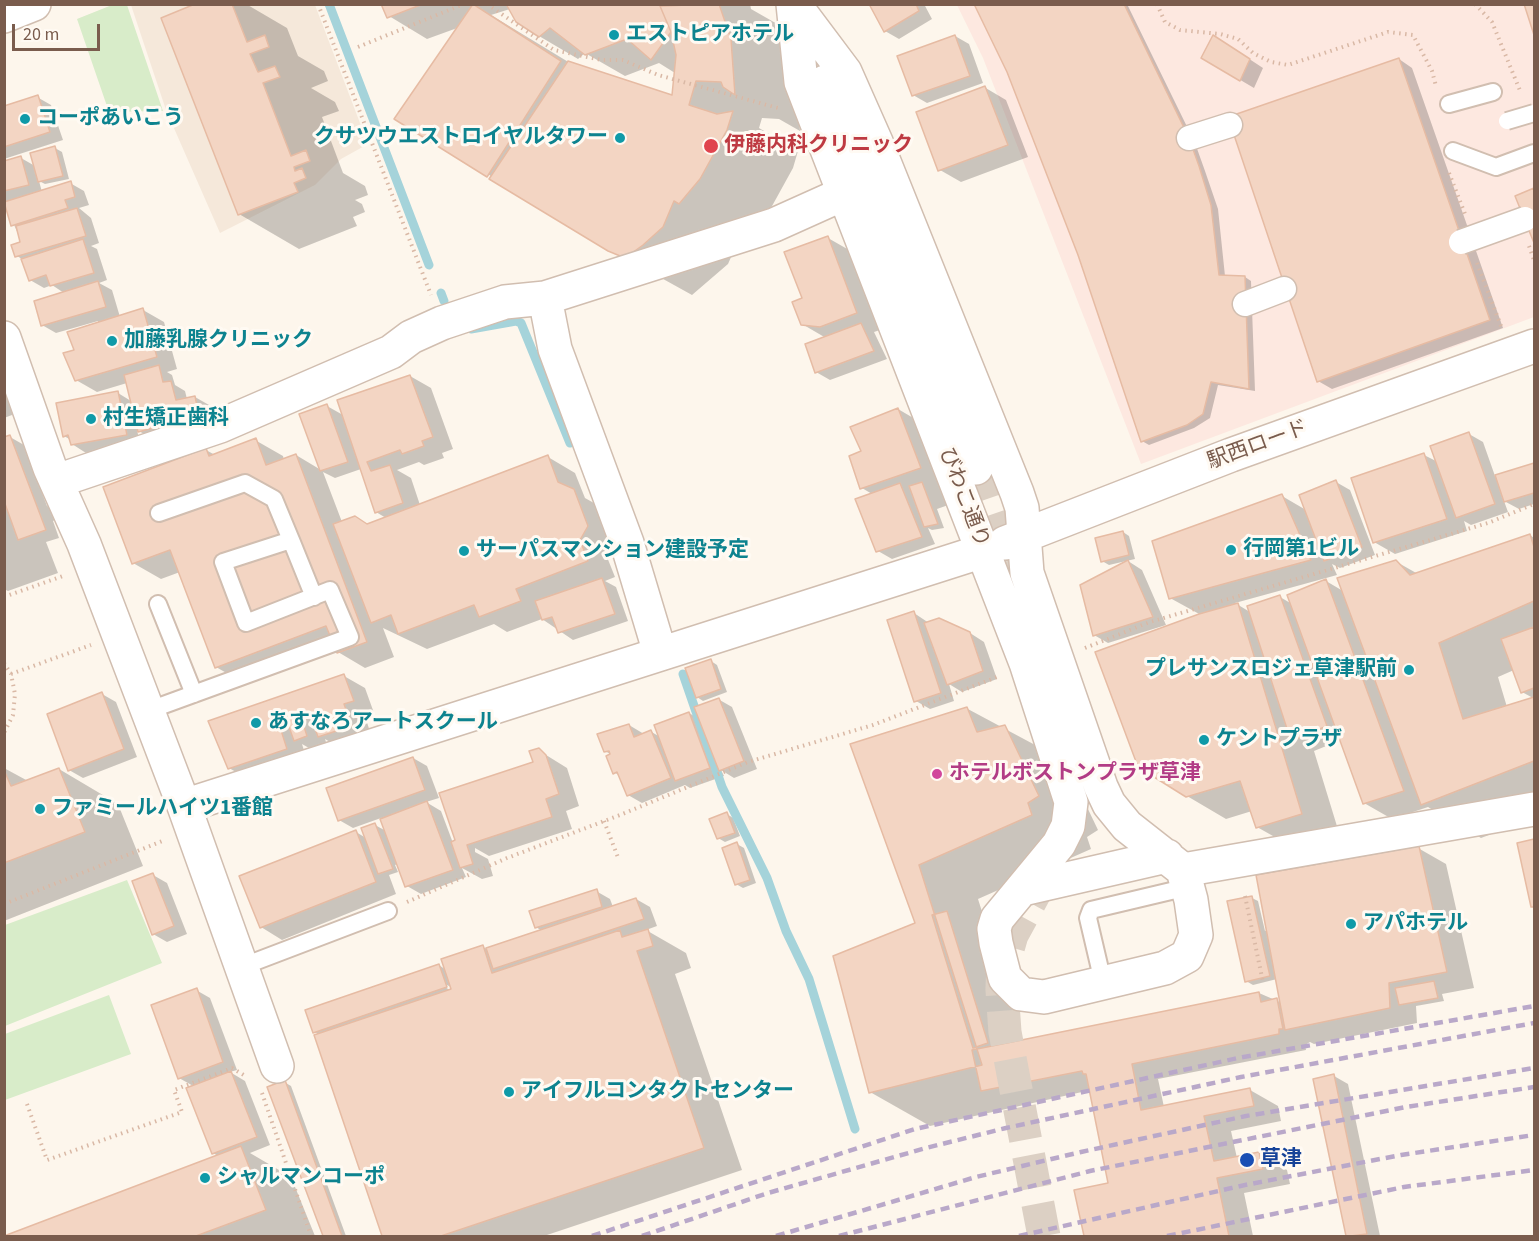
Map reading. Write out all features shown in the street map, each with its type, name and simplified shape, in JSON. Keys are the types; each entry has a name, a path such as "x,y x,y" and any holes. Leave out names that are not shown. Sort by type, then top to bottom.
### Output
{"street":[{"path":"4,16 34,4"},
{"path":"794,4 878,210 976,468"},
{"name":"びわこ通り","path":"794,4 801,82 1026,663 1071,802 1068,826 1059,844 1023,890 1001,913 994,929 1005,978 1012,987 1031,997 1050,995 1103,982"},
{"name":"びわこ通り","path":"794,4 845,72 876,142 1019,501 1027,573 1101,787 1127,826 1179,871"},
{"path":"1188,138 1230,126"},
{"path":"57,481 220,426 391,352 411,337 442,323 505,302 545,298 774,225 843,194"},
{"path":"1468,240 1525,219"},
{"path":"1245,304 1284,289"},
{"path":"545,298 555,349 627,543 660,653"},
{"path":"4,338 188,818 241,967 262,1077"},
{"name":"駅西ロード","path":"188,818 660,653 983,551 1231,455 1525,348"},
{"path":"1023,890 1179,871 1534,809"},
{"path":"1103,982 1165,968 1187,956 1196,935 1179,871"}],"lane":[{"path":"1449,104 1493,92"},
{"path":"1506,122 1534,113"},
{"path":"1452,151 1496,168 1534,153"},
{"path":"159,513 246,483 273,499 314,597"},
{"path":"147,711 350,637 330,590 246,623 223,562 291,540"},
{"path":"158,604 194,694"},
{"path":"1103,982 1088,918 1091,910 1179,871"},
{"path":"241,967 388,911"}],"path":[{"path":"318,4 442,323"},
{"path":"358,47 464,4"},
{"path":"487,4 554,50 602,60 623,60 658,75 782,109"},
{"path":"1158,4 1165,22 1180,30 1220,34 1238,39 1253,53 1271,62 1288,66 1388,32 1413,35 1432,71 1437,88"},
{"path":"1449,171 1468,240 1525,348"},
{"path":"1076,652 1150,622 1488,523 1534,504"},
{"path":"4,597 72,574"},
{"path":"11,674 93,644"},
{"path":"4,663 11,674 15,694 13,715 4,733"},
{"path":"388,911 507,858 748,762 873,724 998,677"},
{"path":"4,904 188,818"},
{"path":"604,821 619,860"},
{"path":"1245,896 1263,982"},
{"path":"27,1104 47,1160 182,1112 174,1090 232,1068 262,1077 311,1236"}],"shaded area":[{"path":"131,5 315,5 368,144 341,159 315,185 220,233 166,110"},
{"path":"957,5 1534,5 1534,317 1141,464 983,58"}],"green space":[{"path":"112,5 127,5 163,111 109,112 77,19"},
{"path":"127,880 162,963 5,1026 5,925"},
{"path":"109,995 131,1054 5,1100 5,1034"}],"building":[{"path":"195,4 232,4 247,42 265,35 269,47 250,54 258,72 275,66 280,77 263,83 291,156 306,150 310,161 294,167 295,171 302,168 306,178 294,183 298,192 238,215 161,18"},
{"path":"381,4 423,4 387,18"},
{"path":"473,4 561,61 487,177 394,119"},
{"name":"エストピアホテル","path":"506,4 662,4 660,6 671,32 651,60 627,39 585,55 550,28 539,37 516,22"},
{"name":"クサツウエストロイヤルタワー","path":"719,4 731,39 735,95 723,87 721,82 696,81 689,105 717,114 733,111 727,130 700,179 679,204 674,201 663,227 643,245 625,258 608,251 489,179 568,61 672,95 676,55 671,32 660,6"},
{"path":"869,4 916,4 919,11 884,32"},
{"path":"974,4 1124,4 1189,138 1199,166 1211,205 1219,275 1245,276 1249,389 1211,382 1203,414 1187,425 1141,442 1078,255 1007,72"},
{"path":"1524,4 1534,4 1534,35"},
{"path":"955,35 970,76 912,96 897,56"},
{"path":"1213,35 1250,59 1240,81 1201,58"},
{"path":"1399,58 1490,320 1317,382 1228,117"},
{"path":"985,86 1008,145 938,171 916,112"},
{"name":"コーポあいこう","path":"38,95 50,132 4,147 4,106"},
{"path":"55,146 63,176 38,182 30,153"},
{"path":"21,156 29,185 4,191 4,161"},
{"path":"71,181 75,197 65,200 68,208 11,226 4,202"},
{"path":"1534,188 1534,243 1515,196"},
{"path":"77,208 86,236 15,257 11,245 20,242 16,226"},
{"path":"828,236 857,313 820,327 801,325 792,302 802,298 784,252"},
{"path":"83,239 94,273 50,286 46,275 29,281 21,259"},
{"path":"98,281 106,307 41,326 34,301"},
{"name":"加藤乳腺クリニック","path":"143,308 157,357 75,381 63,353 74,350 67,332"},
{"path":"861,323 874,351 815,373 805,344"},
{"name":"加藤乳腺クリニック","path":"159,365 163,382 171,381 176,400 195,396 199,416 138,432 124,375"},
{"path":"410,375 433,437 422,441 424,446 402,454 400,450 367,462 371,471 390,465 403,503 375,513 337,400"},
{"name":"村生矯正歯科","path":"118,391 127,435 71,445 68,435 63,437 56,403"},
{"path":"327,404 348,462 320,471 299,414"},
{"path":"898,408 921,468 860,489 849,456 861,451 850,427"},
{"path":"1469,432 1495,504 1456,518 1430,446"},
{"path":"10,435 46,530 18,540 4,501 4,437"},
{"path":"256,438 266,465 296,454 367,642 337,653 326,626 215,668 170,550 132,564 103,487 206,448 209,456"},
{"path":"1424,453 1447,519 1373,543 1351,478"},
{"name":"サーパスマンション建設予定","path":"548,455 558,482 574,489 588,526 580,540 588,561 516,589 521,601 479,617 474,605 398,634 391,615 371,623 333,524 355,516 367,524"},
{"path":"1534,463 1534,493 1504,502 1495,475"},
{"path":"1336,480 1362,547 1324,561 1299,495"},
{"path":"922,482 938,524 924,527 909,486"},
{"path":"900,483 922,537 876,552 855,499"},
{"name":"行岡第1ビル","path":"1282,494 1311,560 1169,599 1152,541"},
{"path":"1123,531 1129,555 1101,562 1095,538"},
{"name":"プレサンスロジェ草津駅前","path":"1530,534 1534,547 1534,601 1439,643 1463,719 1534,697 1534,761 1421,805 1337,578 1396,560 1410,575"},
{"path":"1128,560 1153,617 1093,636 1080,585"},
{"path":"602,578 615,614 558,633 552,617 542,620 535,601"},
{"path":"1326,579 1404,791 1363,804 1287,595"},
{"path":"1280,595 1327,726 1291,741 1247,606"},
{"name":"ケントプラザ","path":"1238,603 1302,814 1256,828 1240,781 1186,797 1138,767 1095,652 1199,614"},
{"path":"914,611 941,693 914,702 887,620"},
{"path":"939,618 970,632 983,671 947,685 924,623"},
{"path":"1534,627 1534,688 1521,693 1501,639"},
{"path":"711,659 721,689 696,698 685,668"},
{"name":"あすなろアートスクール","path":"344,674 354,701 344,704 352,726 318,737 311,717 302,720 307,736 294,741 288,724 280,727 287,749 228,769 208,721"},
{"path":"102,692 124,749 68,771 47,714"},
{"path":"719,698 744,761 719,771 694,707"},
{"name":"ホテルボストンプラザ草津","path":"967,707 977,732 1005,725 1039,796 1028,803 1032,815 919,865 982,1065 869,1093 833,956 915,923 850,744"},
{"path":"689,712 710,768 675,781 654,725"},
{"path":"629,724 634,737 651,730 671,778 627,796 617,772 613,774 606,756 610,754 609,751 604,752 597,734"},
{"path":"539,748 546,755 559,794 546,799 552,817 467,845 473,864 460,868 451,842 455,840 439,793 533,762 529,751"},
{"path":"413,757 425,790 338,821 326,788"},
{"name":"ファミールハイツ1番館","path":"59,768 85,832 4,863 4,770 11,786"},
{"path":"427,801 453,870 405,887 380,819"},
{"path":"727,812 735,833 717,839 709,819"},
{"path":"375,823 393,869 378,874 361,828"},
{"path":"356,830 376,882 260,928 239,876"},
{"path":"1534,839 1534,907 1531,907 1517,843"},
{"path":"737,842 750,880 735,885 722,848"},
{"name":"アパホテル","path":"1419,846 1447,972 1389,983 1390,1008 1285,1030 1256,875"},
{"path":"153,873 174,926 152,935 132,881"},
{"path":"597,889 602,907 535,928 529,911"},
{"path":"1252,896 1270,976 1245,982 1227,901"},
{"path":"636,898 644,919 493,969 486,948"},
{"path":"947,911 988,1043 973,1048 932,915"},
{"name":"アイフルコンタクトセンター","path":"648,929 653,946 637,951 704,1148 441,1236 382,1236 314,1035 451,989 441,959 483,945 492,973 620,930 622,937"},
{"path":"439,964 447,987 313,1033 305,1010"},
{"path":"1434,981 1438,998 1399,1005 1395,988"},
{"path":"197,988 223,1062 178,1079 151,1005"},
{"name":"草津","path":"1259,992 1261,1002 1277,998 1283,1029 1279,1029 1279,1034 1132,1064 1141,1110 1250,1088 1254,1106 1204,1116 1214,1161 1259,1152 1263,1169 1217,1178 1229,1236 1084,1236 1074,1190 1108,1183 1086,1074 1082,1071 981,1091 972,1050"},
{"path":"231,1071 257,1137 212,1154 186,1088"},
{"path":"1334,1074 1367,1234 1346,1236 1313,1079"},
{"path":"285,1080 342,1236 323,1236 267,1087"},
{"name":"シャルマンコーポ","path":"241,1146 266,1210 196,1236 4,1236"}],"waterway":[{"path":"329,4 429,265"},
{"path":"441,293 444,301"},
{"path":"471,329 516,321 521,323 570,443"},
{"path":"683,674 722,787 767,878 786,931 809,979 855,1129"}],"tunnel":[{"path":"976,468 1025,610"},
{"path":"1044,1236 1005,1032 1002,989 1003,966 1012,935 1045,874"}],"railway":[{"path":"592,1236 915,1129 1238,1058 1534,1006"},
{"path":"642,1236 768,1193 1006,1128 1241,1077 1534,1023"},
{"path":"776,1236 976,1177 1081,1152 1246,1116 1534,1068"},
{"path":"839,1236 1090,1171 1406,1107 1534,1087"},
{"path":"1019,1236 1245,1185 1401,1155 1534,1135"},
{"path":"1167,1236 1404,1187 1534,1170"}],"place":[{"name":"エストピアホテル","path":"614,35"},
{"name":"コーポあいこう","path":"25,119"},
{"name":"クサツウエストロイヤルタワー","path":"620,138"},
{"name":"伊藤内科クリニック","path":"711,146"},
{"name":"加藤乳腺クリニック","path":"112,341"},
{"name":"村生矯正歯科","path":"91,419"},
{"name":"行岡第1ビル","path":"1231,550"},
{"name":"サーパスマンション建設予定","path":"464,551"},
{"name":"プレサンスロジェ草津駅前","path":"1409,670"},
{"name":"あすなろアートスクール","path":"256,723"},
{"name":"ケントプラザ","path":"1204,740"},
{"name":"ホテルボストンプラザ草津","path":"937,774"},
{"name":"ファミールハイツ1番館","path":"40,809"},
{"name":"アパホテル","path":"1351,924"},
{"name":"アイフルコンタクトセンター","path":"509,1092"},
{"name":"草津","path":"1247,1160"},
{"name":"シャルマンコーポ","path":"205,1178"}]}
